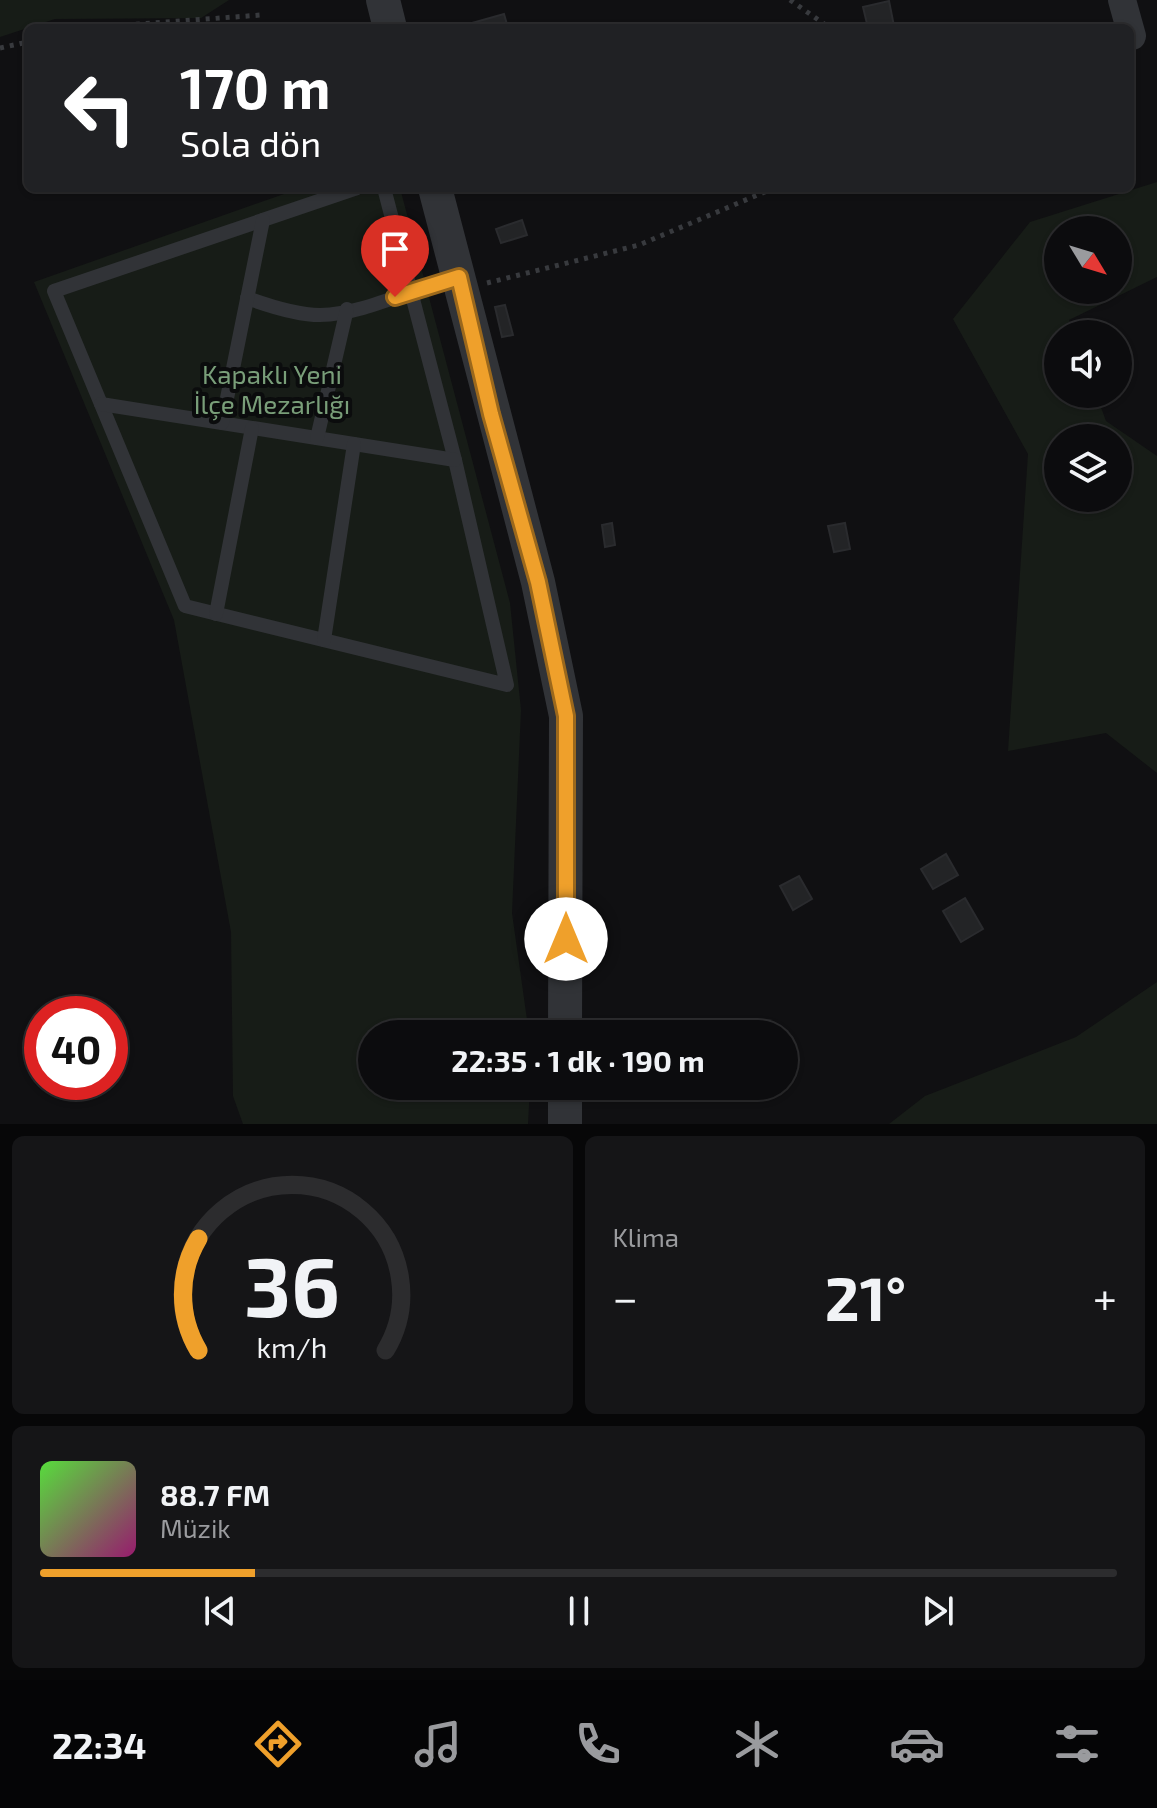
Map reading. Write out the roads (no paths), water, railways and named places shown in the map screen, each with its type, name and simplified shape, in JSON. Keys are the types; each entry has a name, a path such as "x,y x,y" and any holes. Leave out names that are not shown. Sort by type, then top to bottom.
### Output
{"street":[{"path":"383,0 389,24"},
{"path":"1122,0 1129,24"},
{"path":"436,192 538,582 566,716 565,1020"},
{"path":"565,1100 565,1124"}],"lane":[{"path":"345,192 54,291 185,606 507,685 455,460 385,192"},
{"path":"222,423 263,220"},
{"path":"247,298 320,315 378,303 411,290 460,283"},
{"path":"317,438 347,309"},
{"path":"101,404 455,460"},
{"path":"216,614 252,428"},
{"path":"324,640 354,444"}],"park label":[{"name":"Kapaklı Yeni İlçe Mezarlığı","path":"272,390"}]}
